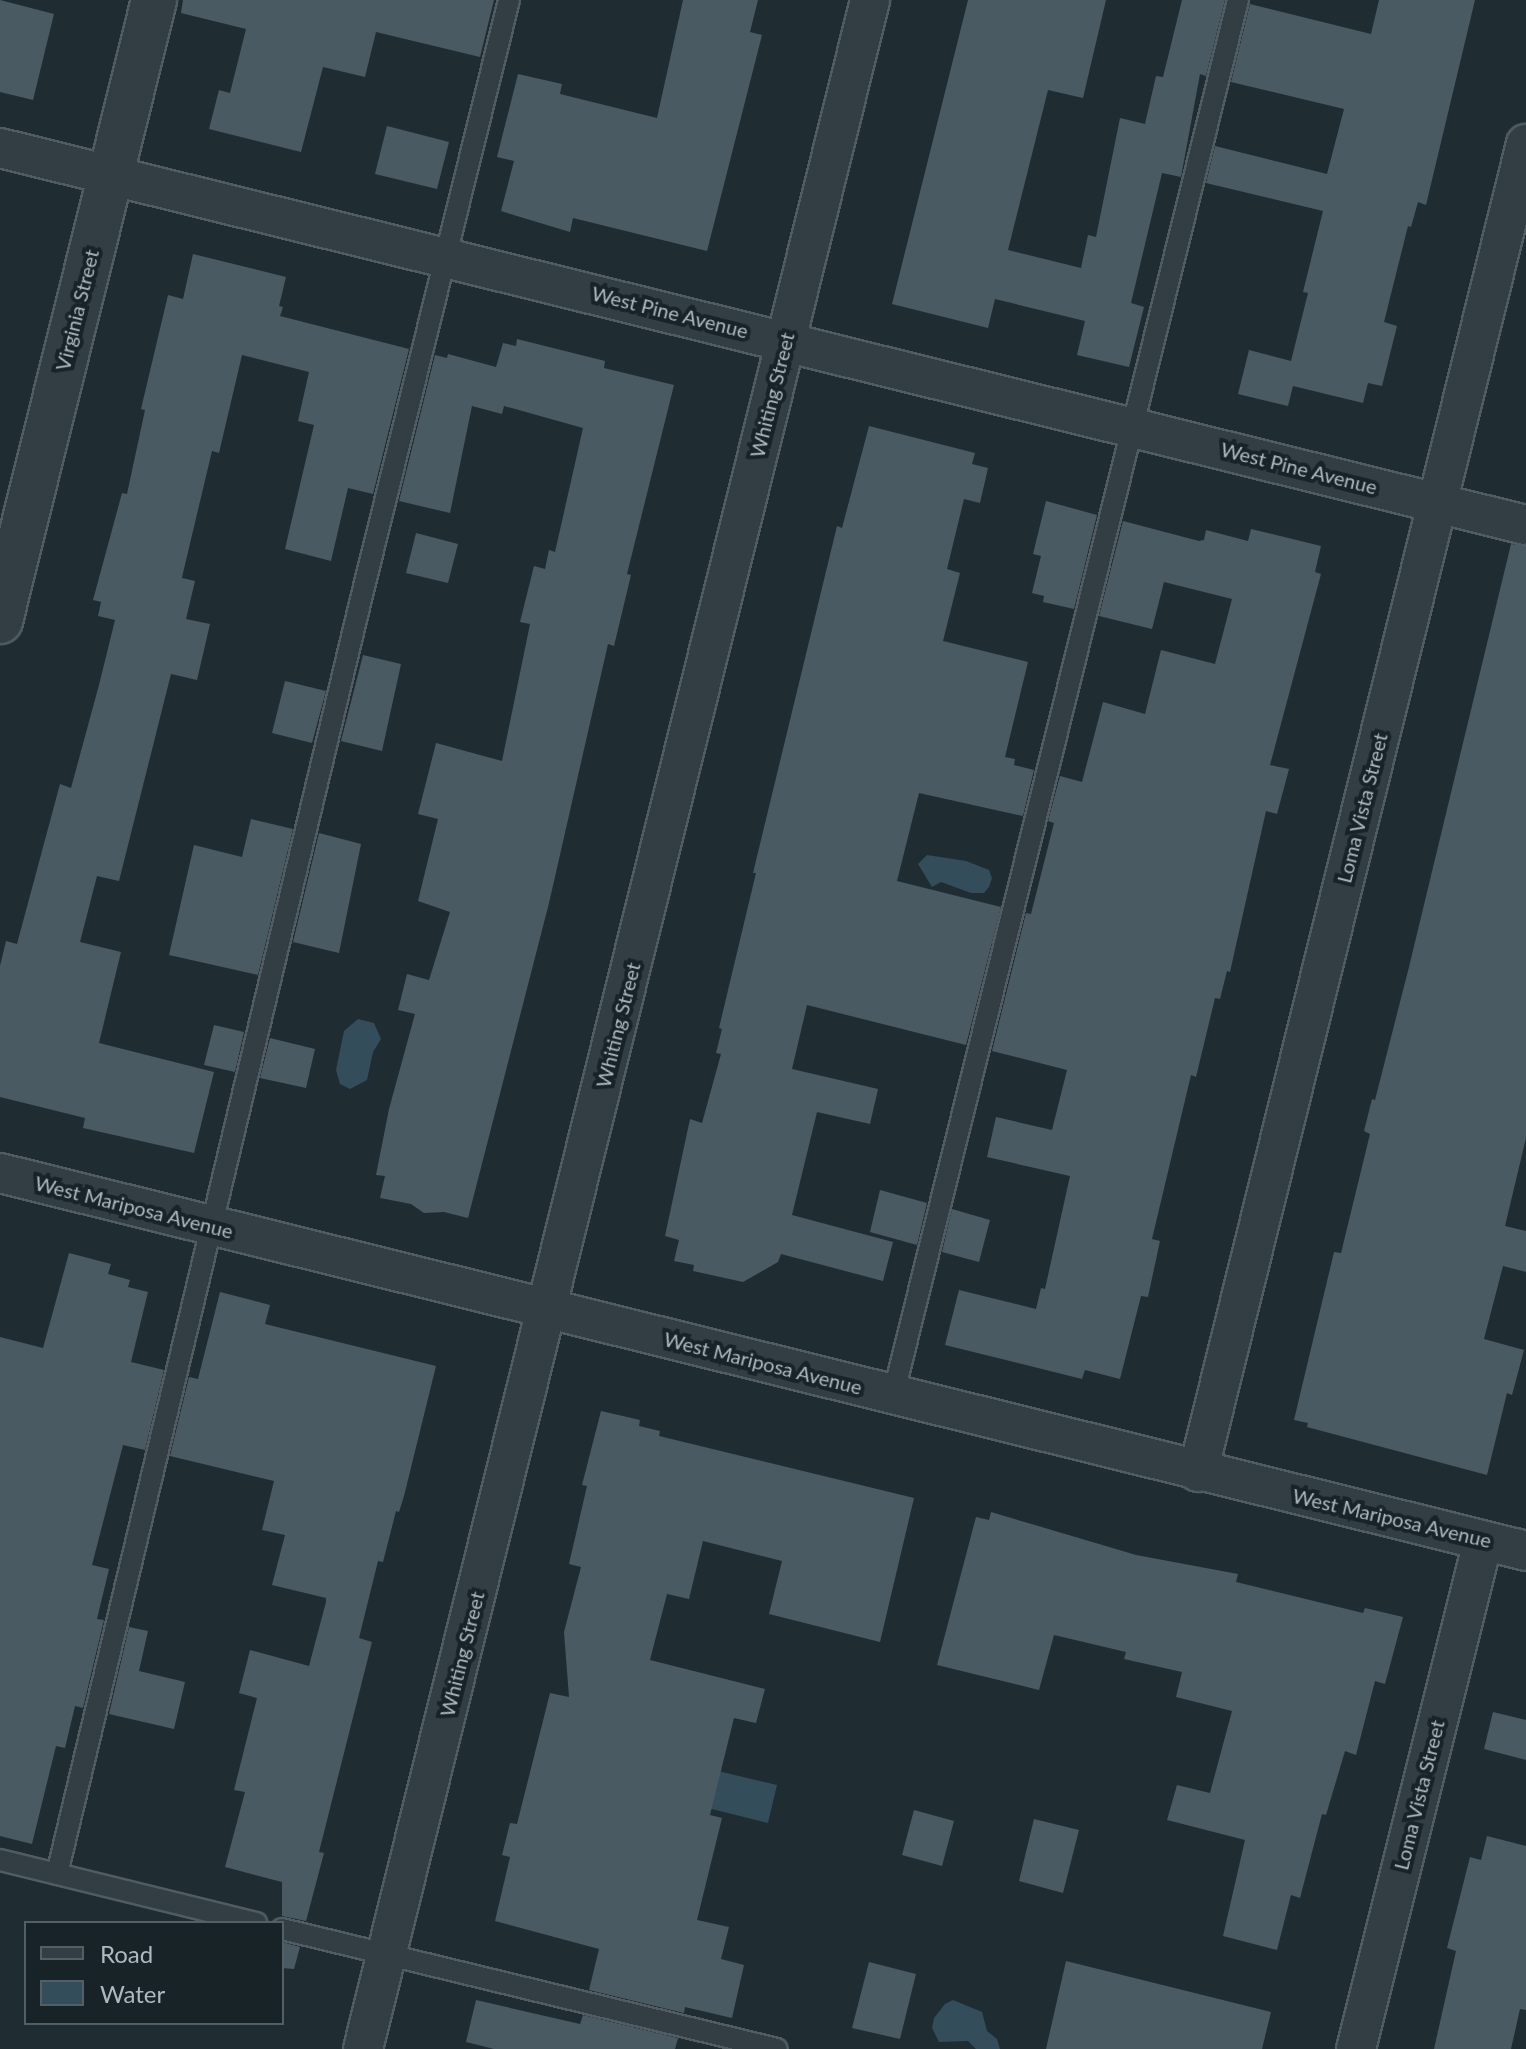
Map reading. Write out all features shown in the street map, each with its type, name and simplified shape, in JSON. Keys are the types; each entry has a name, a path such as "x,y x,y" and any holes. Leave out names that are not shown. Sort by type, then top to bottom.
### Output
{"street":[{"name":"Virginia Street","path":"0,621 154,0"},
{"name":"Whiting Street","path":"363,2049 870,0"},
{"name":"Loma Vista Street","path":"1198,1472 1526,144"},
{"name":"West Pine Avenue","path":"0,148 1526,525"},
{"name":"West Mariposa Avenue","path":"0,1173 1526,1551"},
{"name":"Loma Vista Street","path":"1356,2049 1483,1541"}],"lane":[{"path":"57,1874 210,1226 509,0"},
{"path":"893,1396 1238,0"},
{"path":"0,1860 248,1921"},
{"path":"284,1930 777,2049"}],"water":[{"path":"927,855 966,861 989,870 992,878 989,887 984,893 971,893 941,882 932,887 918,864"},
{"path":"358,1019 374,1023 381,1039 373,1052 367,1080 350,1089 340,1084 336,1070 344,1031"},
{"path":"705,1768 777,1785 768,1823 696,1805"},
{"path":"953,2000 982,2012 987,2031 997,2039 1000,2049 976,2049 968,2041 939,2042 932,2028 934,2018 945,2004"}],"building":[{"path":"0,0 54,14 33,100 0,92"},
{"path":"183,0 494,0 480,57 376,32 365,77 323,67 301,152 209,129 219,90 230,93 246,29 181,13"},
{"path":"683,0 758,0 750,32 762,35 707,251 573,218 570,232 501,211 514,161 497,157 518,74 562,84 560,94 657,118"},
{"path":"968,0 1106,0 1083,98 1048,90 1008,250 1081,268 1088,235 1096,237 1120,118 1145,124 1156,76 1163,77 1182,0 1225,0 1206,76 1200,74 1181,177 1162,173 1131,303 1144,307 1129,367 1077,355 1085,321 995,299 988,328 892,304"},
{"path":"1379,0 1475,0 1426,205 1418,202 1411,227 1408,226 1384,322 1397,326 1382,386 1368,383 1363,403 1293,386 1288,406 1238,394 1249,350 1291,361 1308,293 1303,292 1323,211 1206,183 1215,146 1327,174 1344,109 1231,82 1250,4 1371,34"},
{"path":"387,126 449,142 437,189 375,174"},
{"path":"193,254 286,277 279,306 283,307 280,316 409,349 373,494 348,488 331,561 285,549 314,425 298,421 309,372 242,355 219,453 212,451 182,578 195,581 186,619 210,624 197,680 171,674 119,881 97,876 80,942 121,952 99,1043 214,1072 194,1153 83,1128 85,1118 0,1097 0,966 6,941 17,944 60,784 71,788 99,685 115,620 98,616 101,602 93,600 122,493 127,494 145,410 141,409 168,295 183,299"},
{"path":"517,339 605,361 604,368 674,385 627,574 631,575 614,646 608,644 549,903 468,1218 444,1212 424,1213 411,1204 380,1198 385,1176 376,1175 389,1109 415,1014 398,1010 407,974 429,980 450,912 418,901 438,819 418,814 436,743 502,761 530,624 520,622 534,566 545,569 549,550 555,552 583,428 504,406 502,414 472,406 450,513 399,501 435,355 447,358 448,354 496,367 503,343 516,346"},
{"path":"869,426 975,453 972,464 988,468 980,503 964,499 947,569 960,573 943,641 1028,662 1005,757 1015,759 1014,765 1034,770 1023,816 919,793 897,881 1001,907 966,1045 807,1005 792,1069 878,1089 870,1124 817,1112 792,1215 893,1242 883,1281 781,1254 778,1262 743,1282 693,1271 694,1265 674,1261 679,1240 665,1236 690,1119 702,1123 721,1054 716,1053 722,1029 719,1028 756,873 753,873 837,526 842,528"},
{"path":"1046,501 1097,515 1074,609 1043,602 1044,596 1032,593 1041,556 1033,554"},
{"path":"1123,521 1199,541 1204,540 1206,530 1248,541 1251,529 1321,546 1315,572 1321,574 1270,765 1289,769 1277,814 1266,811 1230,972 1227,971 1220,999 1215,998 1196,1077 1191,1075 1152,1239 1160,1241 1148,1297 1141,1296 1120,1379 1085,1370 1082,1379 945,1345 959,1290 1036,1309 1041,1288 1045,1289 1070,1176 987,1157 996,1117 1052,1130 1067,1070 992,1051 1026,913 1031,914 1054,823 1048,821 1060,776 1082,782 1103,702 1145,714 1161,650 1215,664 1232,599 1164,582 1152,629 1099,616"},
{"path":"416,533 458,544 448,583 406,573"},
{"path":"1511,544 1526,546 1526,1138 1505,1226 1526,1231 1526,1272 1503,1266 1484,1339 1524,1350 1512,1395 1507,1393 1487,1475 1307,1427 1308,1423 1294,1420 1334,1252 1341,1253 1370,1134 1364,1131 1372,1099 1375,1100 1409,967"},
{"path":"363,655 401,664 382,751 341,741"},
{"path":"285,681 326,691 312,743 272,733"},
{"path":"251,819 293,829 258,975 169,955 194,845 242,857"},
{"path":"319,833 361,844 339,953 293,942"},
{"path":"214,1025 244,1032 235,1072 204,1065"},
{"path":"270,1038 315,1049 306,1088 260,1078"},
{"path":"880,1190 927,1203 917,1245 870,1232"},
{"path":"952,1209 990,1220 979,1262 942,1252"},
{"path":"69,1253 111,1264 108,1274 130,1280 128,1287 148,1292 131,1362 164,1370 145,1450 123,1445 92,1565 109,1569 97,1619 104,1620 83,1708 75,1706 65,1748 56,1746 32,1844 0,1836 0,1337 43,1348"},
{"path":"220,1292 270,1305 265,1324 436,1366 404,1496 399,1512 396,1511 383,1562 378,1561 359,1638 372,1642 319,1852 324,1853 306,1921 282,1916 282,1882 225,1867 245,1792 234,1790 257,1698 239,1693 250,1650 309,1666 326,1598 272,1585 285,1535 262,1530 274,1481 170,1456 189,1377 198,1379"},
{"path":"601,1411 640,1420 639,1426 660,1431 659,1436 914,1498 880,1642 769,1614 782,1561 703,1541 689,1599 667,1594 650,1660 765,1689 756,1723 734,1718 710,1815 722,1818 697,1920 729,1927 721,1959 744,1965 732,2018 685,2007 684,2013 589,1990 599,1949 495,1921 510,1857 502,1855 510,1823 517,1824 550,1693 569,1697 564,1632 581,1567 569,1564 587,1486 582,1485"},
{"path":"991,1512 1136,1555 1238,1574 1236,1582 1363,1613 1365,1608 1403,1617 1385,1684 1375,1681 1356,1755 1345,1751 1326,1815 1322,1814 1300,1898 1291,1895 1277,1950 1223,1936 1245,1840 1167,1820 1177,1785 1210,1793 1232,1711 1176,1697 1182,1672 1124,1659 1126,1652 1054,1635 1039,1690 937,1665 976,1517 989,1520"},
{"path":"129,1627 148,1631 139,1671 185,1682 174,1729 109,1714"},
{"path":"1493,1712 1526,1720 1526,1760 1484,1749"},
{"path":"914,1810 954,1821 942,1866 902,1855"},
{"path":"1034,1819 1079,1830 1063,1893 1019,1881"},
{"path":"1487,1836 1526,1846 1526,2010 1520,2009 1511,2049 1434,2049 1456,1951 1447,1948 1470,1857 1481,1860"},
{"path":"284,1943 300,1947 294,1969 284,1968"},
{"path":"1066,1961 1271,2012 1262,2049 1046,2049"},
{"path":"869,1962 916,1974 900,2039 852,2028"},
{"path":"476,2000 580,2024 583,2015 678,2038 675,2049 494,2049 466,2042"}]}
